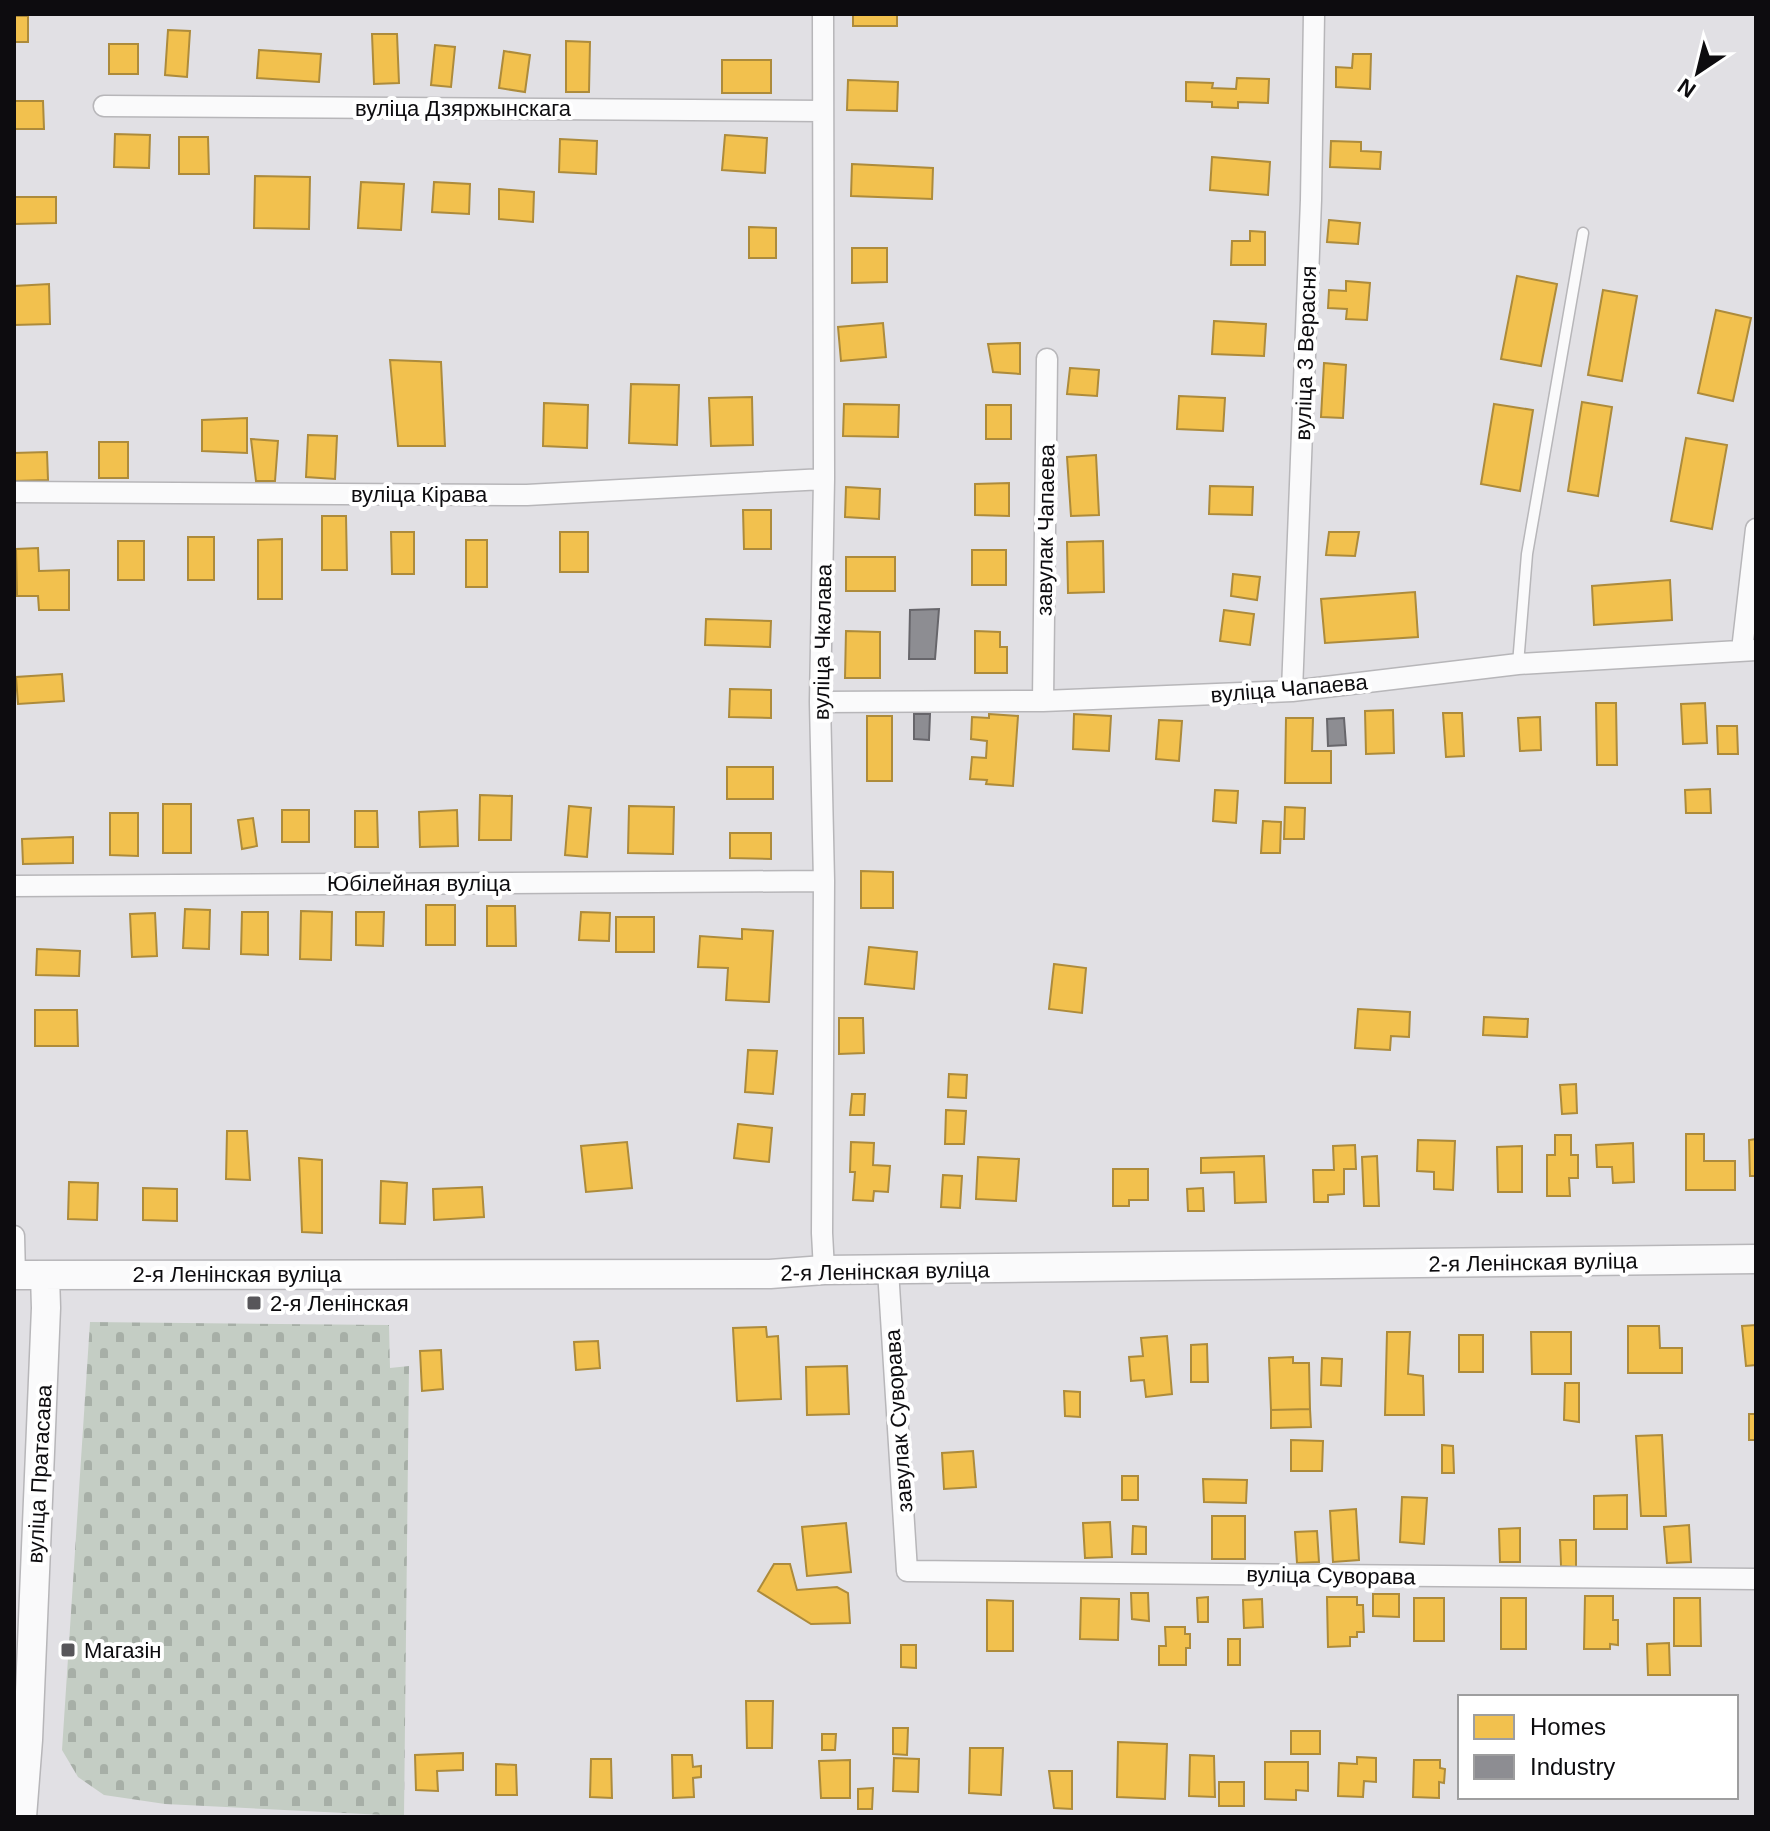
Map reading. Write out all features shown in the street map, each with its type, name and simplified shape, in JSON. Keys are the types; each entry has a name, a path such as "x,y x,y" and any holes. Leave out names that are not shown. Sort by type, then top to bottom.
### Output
{"main road":[{"name":"2-я Ленінская вуліца","path":"14,1275 770,1274 824,1270 1756,1259"},
{"name":"вуліца Пратасава","path":"27,1817 23,1608 46,1308 45,1275"}],"street":[{"name":"вуліца Чкалава","path":"823,14 824,479 820,702 824,881 824,1270"},
{"name":"вуліца 3 Верасня","path":"1292,691 1311,200 1314,14"},
{"name":"вуліца Дзяржынскага","path":"104,106 822,111"},
{"name":"завулак Чапаева","path":"1043,701 1047,359"},
{"name":"вуліца Кірава","path":"14,492 527,495 824,479"},
{"path":"1749,650 1756,529"},
{"name":"вуліца Чапаева","path":"820,702 1043,701 1292,691 1518,664 1749,650"},
{"name":"Юбілейная вуліца","path":"14,886 824,881"},
{"path":"14,1236 14,1275"},
{"name":"завулак Суворава","path":"888,1270 907,1571"},
{"name":"вуліца Суворава","path":"907,1571 1756,1579"}],"lane":[{"path":"1518,664 1527,554 1583,233"}],"green space":[{"path":"90,1322 389,1325 390,1368 409,1366 404,1816 165,1804 104,1795 78,1777 62,1750"}],"building: Homes":[{"path":"853,14 897,14 897,26 853,26"},
{"path":"14,16 28,16 28,42 14,42"},
{"path":"168,30 190,31 187,77 165,75"},
{"path":"372,34 397,34 399,83 374,84"},
{"path":"566,41 590,42 589,92 566,92"},
{"path":"109,44 138,44 138,74 109,74"},
{"path":"435,45 455,47 451,87 431,85"},
{"path":"259,50 321,54 319,82 257,78"},
{"path":"504,51 530,55 525,92 499,88"},
{"path":"1353,54 1371,54 1370,89 1336,87 1336,67 1352,68"},
{"path":"722,60 771,60 771,93 722,93"},
{"path":"1237,78 1269,79 1268,103 1238,102 1238,108 1212,107 1212,102 1186,101 1186,82 1213,83 1212,88 1236,89"},
{"path":"848,80 898,82 897,111 847,110"},
{"path":"14,101 43,101 44,129 14,129"},
{"path":"115,134 150,135 149,168 114,167"},
{"path":"725,135 767,138 765,173 722,170"},
{"path":"179,137 208,137 209,174 179,174"},
{"path":"560,139 597,141 596,174 559,172"},
{"path":"1331,141 1361,142 1361,151 1381,152 1380,169 1330,167"},
{"path":"1212,157 1270,162 1268,195 1210,190"},
{"path":"852,164 933,168 932,199 851,196"},
{"path":"255,176 310,177 309,229 254,228"},
{"path":"361,182 404,184 401,230 358,228"},
{"path":"434,182 470,184 469,214 432,212"},
{"path":"499,189 534,192 533,222 499,219"},
{"path":"15,197 56,197 56,223 15,224"},
{"path":"1329,220 1360,223 1358,244 1327,242"},
{"path":"749,227 776,228 776,258 749,258"},
{"path":"1250,231 1265,232 1265,265 1231,265 1232,241 1250,241"},
{"path":"852,248 887,248 887,282 852,283"},
{"path":"1517,276 1557,284 1541,366 1501,359"},
{"path":"1346,281 1370,283 1367,320 1346,319 1347,309 1328,308 1329,290 1346,291"},
{"path":"49,284 50,324 14,325 14,286"},
{"path":"1603,290 1637,296 1622,381 1588,375"},
{"path":"1716,310 1751,318 1733,401 1698,393"},
{"path":"1214,321 1266,324 1264,356 1212,354"},
{"path":"883,323 886,357 841,361 838,327"},
{"path":"1020,343 1020,374 993,372 988,344"},
{"path":"390,360 441,362 445,446 398,446"},
{"path":"1324,363 1346,365 1343,418 1321,417"},
{"path":"1070,368 1099,370 1097,396 1067,394"},
{"path":"631,384 679,385 677,445 629,443"},
{"path":"1179,396 1225,398 1223,431 1177,429"},
{"path":"752,397 753,445 711,446 709,398"},
{"path":"1582,402 1612,407 1598,496 1568,491"},
{"path":"544,403 588,405 587,448 543,446"},
{"path":"844,404 899,405 898,437 843,436"},
{"path":"1494,404 1533,410 1520,491 1481,484"},
{"path":"986,405 1011,405 1011,439 986,439"},
{"path":"247,418 247,453 202,451 202,420"},
{"path":"308,435 337,436 335,479 306,477"},
{"path":"1686,438 1727,445 1712,529 1671,521"},
{"path":"251,439 278,441 275,481 256,481"},
{"path":"99,442 128,442 128,478 99,478"},
{"path":"47,452 48,480 14,481 14,453"},
{"path":"1096,455 1099,515 1071,516 1067,457"},
{"path":"1009,483 1009,516 975,515 975,484"},
{"path":"1210,486 1253,487 1252,515 1209,514"},
{"path":"846,487 880,489 879,519 845,517"},
{"path":"743,510 771,510 771,549 744,549"},
{"path":"322,516 346,516 347,570 322,570"},
{"path":"391,532 414,532 414,574 392,574"},
{"path":"560,532 588,532 588,572 560,572"},
{"path":"1329,532 1359,532 1355,556 1326,555"},
{"path":"188,537 214,537 214,580 188,580"},
{"path":"282,539 282,599 258,599 258,540"},
{"path":"466,540 487,540 487,587 466,587"},
{"path":"118,541 144,541 144,580 118,580"},
{"path":"1103,541 1104,592 1068,593 1067,542"},
{"path":"38,548 39,571 69,570 69,610 39,610 38,596 17,596 16,549"},
{"path":"972,550 1006,550 1006,585 972,585"},
{"path":"846,557 895,557 895,591 846,591"},
{"path":"1233,574 1260,577 1257,600 1231,596"},
{"path":"1670,580 1672,620 1594,625 1592,586"},
{"path":"1415,592 1418,637 1325,643 1321,599"},
{"path":"1224,610 1254,614 1250,645 1220,641"},
{"path":"706,619 771,621 770,647 705,645"},
{"path":"846,631 880,632 880,678 845,678"},
{"path":"975,631 1000,632 1000,647 1007,647 1007,673 975,673"},
{"path":"62,674 64,701 18,704 16,677"},
{"path":"730,689 771,690 771,718 729,717"},
{"path":"1596,703 1616,703 1617,765 1597,765"},
{"path":"1705,703 1707,743 1683,744 1681,704"},
{"path":"1393,710 1394,753 1366,754 1365,711"},
{"path":"1443,713 1462,713 1464,756 1446,757"},
{"path":"989,714 1018,716 1013,786 970,779 972,757 986,758 987,741 971,739 972,717 989,718"},
{"path":"1074,714 1111,716 1109,751 1073,749"},
{"path":"867,716 892,716 892,781 867,781"},
{"path":"1540,717 1541,750 1520,751 1518,718"},
{"path":"1286,718 1313,718 1312,751 1331,751 1331,783 1285,783"},
{"path":"1159,720 1182,721 1179,761 1156,759"},
{"path":"1717,726 1737,726 1738,754 1718,754"},
{"path":"727,767 773,767 773,799 727,799"},
{"path":"1710,789 1711,813 1686,813 1685,790"},
{"path":"1215,790 1238,791 1236,823 1213,821"},
{"path":"480,795 512,796 511,840 479,840"},
{"path":"163,804 191,804 191,853 163,853"},
{"path":"569,806 591,808 587,857 565,855"},
{"path":"629,806 674,807 673,854 628,853"},
{"path":"1285,807 1305,808 1304,839 1284,839"},
{"path":"282,810 309,810 309,842 282,842"},
{"path":"457,810 458,846 420,847 419,812"},
{"path":"355,811 377,811 378,847 355,847"},
{"path":"110,813 138,813 138,856 110,855"},
{"path":"253,818 257,846 242,849 238,820"},
{"path":"1263,821 1281,822 1280,853 1261,853"},
{"path":"730,833 771,833 771,859 730,858"},
{"path":"73,837 73,863 23,864 22,839"},
{"path":"861,871 893,872 893,908 861,908"},
{"path":"426,905 455,905 455,945 426,945"},
{"path":"487,906 515,906 516,946 487,946"},
{"path":"185,909 210,910 209,949 183,948"},
{"path":"301,911 332,912 331,960 300,959"},
{"path":"242,912 268,912 268,955 241,954"},
{"path":"356,912 384,912 383,946 356,945"},
{"path":"581,912 610,913 609,941 579,940"},
{"path":"155,913 157,956 132,957 130,914"},
{"path":"616,917 654,917 654,952 616,952"},
{"path":"742,929 773,931 769,1002 726,1000 728,968 698,967 700,936 742,939"},
{"path":"869,947 917,952 914,989 865,984"},
{"path":"37,949 80,951 79,976 36,975"},
{"path":"1054,964 1086,968 1082,1013 1049,1009"},
{"path":"1358,1009 1410,1012 1409,1037 1391,1036 1390,1050 1355,1048"},
{"path":"35,1010 77,1010 78,1046 35,1046"},
{"path":"1484,1017 1528,1019 1527,1037 1483,1035"},
{"path":"839,1018 863,1018 864,1053 839,1054"},
{"path":"748,1050 777,1051 773,1094 745,1092"},
{"path":"949,1074 967,1075 966,1098 948,1097"},
{"path":"1576,1084 1577,1113 1562,1114 1560,1085"},
{"path":"852,1094 865,1094 864,1115 850,1115"},
{"path":"946,1110 966,1111 964,1144 945,1144"},
{"path":"738,1124 772,1128 769,1162 734,1158"},
{"path":"227,1131 247,1131 250,1180 226,1179"},
{"path":"1686,1134 1704,1134 1704,1161 1735,1161 1735,1190 1686,1190"},
{"path":"1555,1135 1571,1135 1571,1155 1578,1155 1578,1178 1569,1178 1570,1196 1547,1196 1547,1155 1555,1155"},
{"path":"1756,1139 1756,1176 1750,1176 1749,1140"},
{"path":"1418,1140 1455,1141 1453,1190 1434,1189 1434,1172 1417,1171"},
{"path":"627,1142 632,1188 586,1192 581,1146"},
{"path":"851,1142 874,1143 873,1165 890,1166 888,1192 874,1191 873,1201 853,1200 855,1172 850,1172"},
{"path":"1633,1143 1634,1182 1613,1183 1612,1167 1597,1167 1596,1145"},
{"path":"1355,1145 1356,1169 1344,1169 1344,1194 1328,1195 1328,1202 1314,1202 1313,1170 1334,1170 1333,1146"},
{"path":"1522,1146 1522,1192 1498,1192 1497,1147"},
{"path":"1264,1156 1266,1202 1235,1203 1234,1172 1201,1173 1201,1158"},
{"path":"1377,1156 1379,1206 1364,1206 1362,1157"},
{"path":"978,1157 1019,1159 1016,1201 976,1199"},
{"path":"299,1158 322,1160 322,1233 302,1232"},
{"path":"1113,1169 1148,1169 1148,1200 1129,1200 1129,1206 1113,1206"},
{"path":"943,1175 962,1176 960,1208 941,1207"},
{"path":"381,1181 407,1183 405,1224 380,1223"},
{"path":"69,1182 98,1183 97,1220 68,1219"},
{"path":"482,1187 484,1217 434,1220 433,1189"},
{"path":"143,1188 177,1189 177,1221 143,1220"},
{"path":"1203,1188 1204,1211 1188,1211 1187,1189"},
{"path":"1756,1325 1756,1365 1746,1366 1742,1326"},
{"path":"1628,1326 1659,1326 1660,1348 1682,1348 1682,1373 1628,1373"},
{"path":"766,1327 767,1337 778,1336 781,1399 737,1401 733,1328"},
{"path":"1387,1332 1410,1332 1408,1374 1423,1376 1424,1415 1385,1415"},
{"path":"1531,1332 1571,1332 1571,1374 1532,1374"},
{"path":"1459,1335 1483,1335 1483,1372 1459,1372"},
{"path":"1167,1336 1172,1394 1146,1397 1144,1380 1131,1381 1129,1357 1143,1356 1141,1338"},
{"path":"598,1341 600,1368 576,1370 574,1342"},
{"path":"1207,1344 1208,1382 1191,1382 1191,1345"},
{"path":"441,1350 443,1389 422,1391 420,1351"},
{"path":"1293,1357 1293,1363 1309,1363 1310,1409 1271,1410 1269,1358"},
{"path":"1322,1358 1342,1359 1341,1386 1321,1385"},
{"path":"847,1366 849,1414 807,1415 806,1367"},
{"path":"1565,1383 1579,1383 1579,1422 1564,1420"},
{"path":"1064,1391 1080,1392 1080,1417 1065,1416"},
{"path":"1310,1409 1311,1427 1271,1428 1271,1410"},
{"path":"1749,1414 1756,1414 1756,1440 1749,1440"},
{"path":"1662,1435 1666,1516 1641,1516 1636,1436"},
{"path":"1291,1440 1323,1441 1322,1471 1291,1471"},
{"path":"1442,1445 1453,1446 1454,1473 1442,1473"},
{"path":"973,1451 976,1487 944,1489 942,1453"},
{"path":"1122,1476 1138,1476 1138,1500 1122,1500"},
{"path":"1203,1479 1247,1480 1246,1503 1204,1502"},
{"path":"1627,1495 1627,1529 1594,1529 1594,1496"},
{"path":"1402,1497 1427,1498 1424,1544 1400,1542"},
{"path":"1356,1509 1359,1560 1333,1562 1330,1511"},
{"path":"1212,1516 1245,1516 1245,1559 1212,1559"},
{"path":"1110,1522 1112,1557 1085,1558 1083,1523"},
{"path":"846,1523 851,1572 807,1576 802,1527"},
{"path":"1689,1525 1691,1562 1667,1563 1664,1527"},
{"path":"1133,1526 1146,1527 1146,1554 1132,1554"},
{"path":"1520,1528 1520,1562 1500,1562 1499,1529"},
{"path":"1317,1531 1319,1562 1297,1563 1295,1532"},
{"path":"1560,1540 1576,1540 1576,1567 1561,1566"},
{"path":"774,1564 790,1564 797,1590 837,1587 848,1593 850,1623 811,1624 758,1591"},
{"path":"1131,1593 1148,1593 1149,1621 1132,1619"},
{"path":"1373,1594 1399,1594 1399,1617 1373,1616"},
{"path":"1585,1596 1613,1596 1613,1620 1618,1620 1618,1645 1610,1644 1610,1649 1584,1649"},
{"path":"1208,1597 1208,1622 1198,1622 1197,1598"},
{"path":"1327,1597 1357,1597 1357,1605 1363,1605 1364,1632 1350,1637 1350,1646 1328,1647"},
{"path":"1081,1598 1119,1599 1118,1640 1080,1639"},
{"path":"1414,1598 1444,1598 1444,1641 1414,1641"},
{"path":"1501,1598 1526,1598 1526,1649 1501,1649"},
{"path":"1674,1598 1700,1598 1701,1646 1674,1646"},
{"path":"1262,1599 1263,1627 1244,1628 1243,1600"},
{"path":"987,1600 1013,1601 1013,1651 987,1651"},
{"path":"1165,1627 1185,1627 1185,1634 1190,1634 1186,1665 1159,1665 1159,1646 1166,1646"},
{"path":"1228,1639 1240,1639 1240,1665 1228,1665"},
{"path":"1669,1643 1670,1675 1648,1675 1647,1644"},
{"path":"901,1645 916,1645 916,1668 901,1667"},
{"path":"746,1701 773,1701 772,1748 747,1748"},
{"path":"893,1728 908,1728 907,1755 893,1754"},
{"path":"1291,1731 1320,1731 1320,1754 1291,1754"},
{"path":"822,1734 836,1734 835,1750 822,1750"},
{"path":"1118,1742 1167,1744 1165,1799 1117,1797"},
{"path":"970,1748 1003,1748 1001,1795 969,1793"},
{"path":"463,1753 463,1770 437,1771 438,1791 416,1790 415,1755"},
{"path":"672,1755 692,1755 693,1767 701,1766 701,1777 693,1778 694,1797 673,1798"},
{"path":"1190,1755 1214,1756 1215,1797 1189,1796"},
{"path":"1357,1757 1376,1758 1376,1782 1364,1781 1363,1797 1338,1796 1339,1763 1357,1764"},
{"path":"894,1758 919,1759 918,1792 893,1791"},
{"path":"591,1759 611,1759 612,1798 590,1797"},
{"path":"850,1760 850,1798 821,1798 819,1761"},
{"path":"1414,1760 1440,1760 1440,1768 1445,1769 1444,1783 1439,1782 1439,1798 1413,1797"},
{"path":"1265,1762 1308,1762 1308,1791 1296,1790 1296,1800 1265,1799"},
{"path":"496,1764 516,1765 517,1795 496,1795"},
{"path":"1049,1771 1072,1771 1072,1809 1054,1808"},
{"path":"1219,1782 1244,1782 1244,1806 1219,1806"},
{"path":"873,1788 872,1809 858,1809 858,1789"}],"building: Industry":[{"path":"939,609 935,659 909,659 910,610"},
{"path":"914,714 930,714 929,740 914,739"},
{"path":"1344,718 1346,745 1328,746 1327,719"}],"place":[{"name":"2-я Ленінская","path":"254,1303"},
{"name":"Магазін","path":"68,1650"}]}
